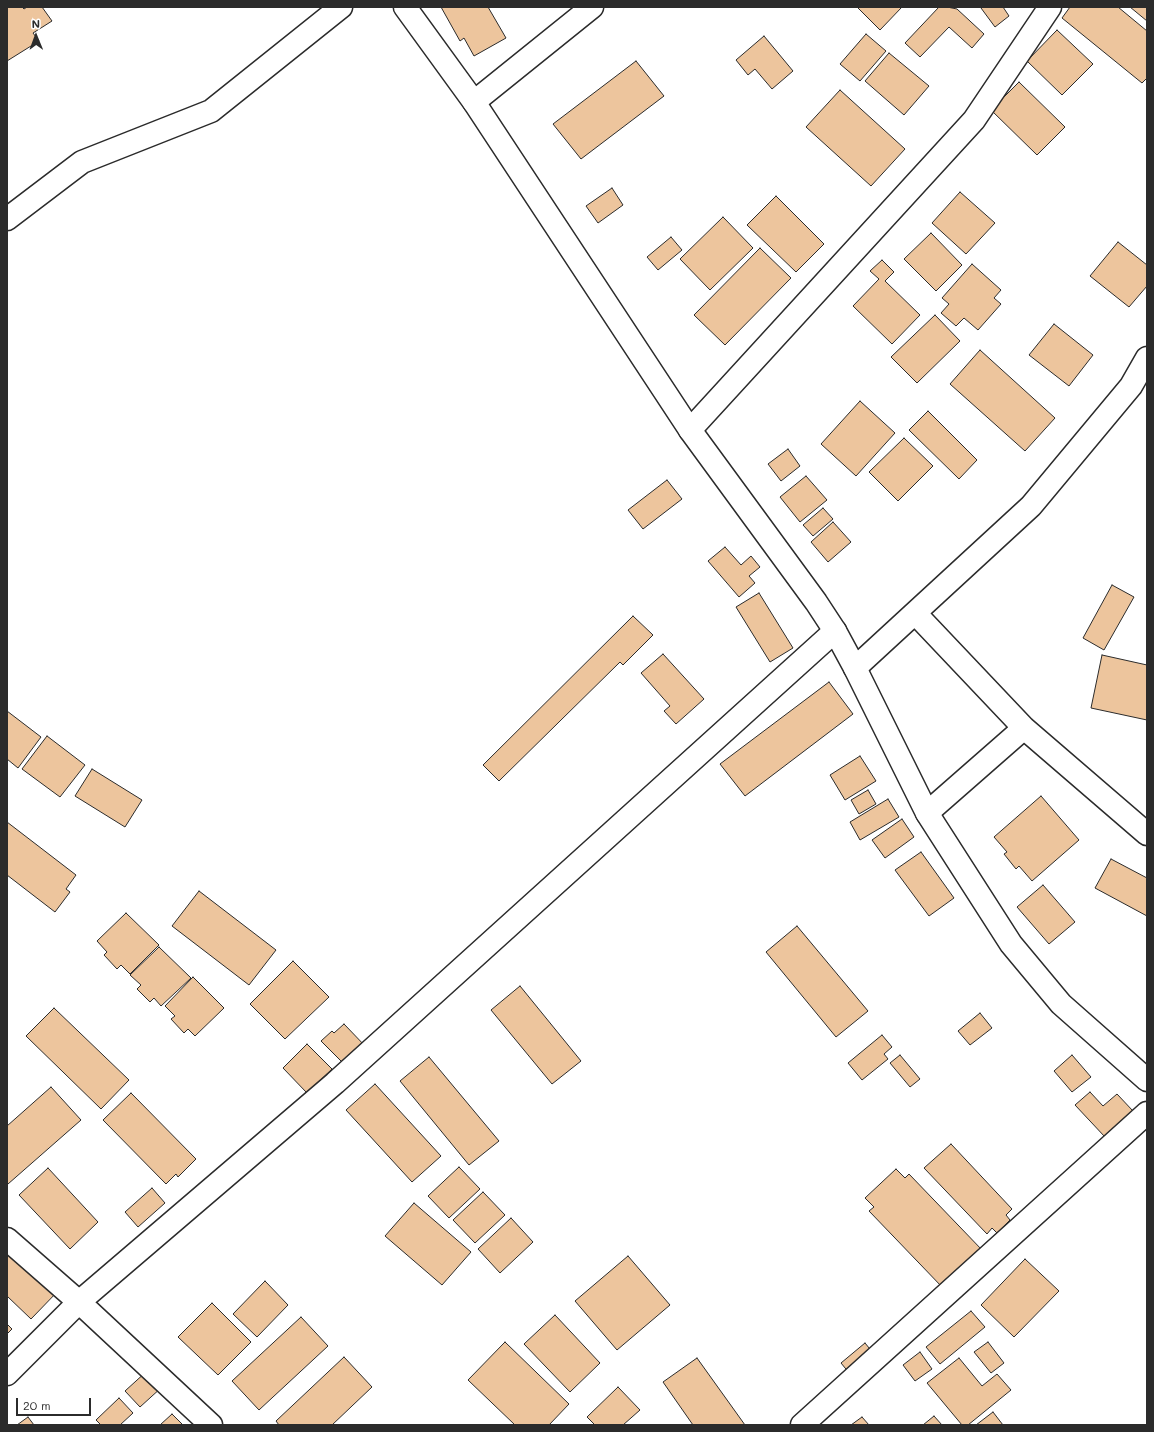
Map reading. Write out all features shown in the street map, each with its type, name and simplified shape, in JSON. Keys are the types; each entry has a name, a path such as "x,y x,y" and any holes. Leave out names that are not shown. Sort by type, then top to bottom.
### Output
{"street":[{"path":"7,219 82,162 211,111 341,7"},
{"path":"405,7 474,102 690,430 816,602 835,631 927,813 1011,944 1061,1004 1147,1080"},
{"path":"474,102 592,7"},
{"path":"690,430 974,120 1050,7"},
{"path":"855,668 1031,506 1131,386 1147,358"},
{"path":"915,613 1024,728 1147,834"},
{"path":"7,1374 79,1302 335,1083 835,631"},
{"path":"927,813 1024,728"},
{"path":"802,1425 1147,1113"},
{"path":"7,1239 79,1302 211,1425"}],"building":[{"path":"7,7 22,7 24,9 27,7 42,7 52,21 33,33 39,41 7,61"},
{"path":"441,7 488,7 506,38 474,56 464,38 460,41"},
{"path":"857,7 902,7 880,30"},
{"path":"939,7 957,9 984,34 972,48 949,27 920,57 905,43"},
{"path":"1003,7 1009,16 995,27 981,8"},
{"path":"1070,7 1118,7 1147,31 1147,78 1142,83 1062,18"},
{"path":"1130,7 1147,7 1147,21"},
{"path":"1057,30 1093,64 1062,95 1027,61"},
{"path":"866,34 886,51 860,81 840,64"},
{"path":"764,36 793,71 772,89 755,69 748,75 736,60"},
{"path":"889,53 929,86 904,115 865,81"},
{"path":"636,61 664,96 581,159 553,124"},
{"path":"1019,82 1065,127 1037,155 991,110"},
{"path":"840,90 905,149 871,186 806,127"},
{"path":"612,188 623,205 598,223 586,206"},
{"path":"960,192 995,223 966,254 932,223"},
{"path":"776,196 824,244 796,272 747,225"},
{"path":"723,217 753,248 710,290 680,259"},
{"path":"931,233 962,265 936,291 904,259"},
{"path":"671,237 682,250 658,270 647,257"},
{"path":"1118,242 1147,265 1147,286 1129,307 1090,276"},
{"path":"760,248 791,278 725,345 694,315"},
{"path":"882,260 894,272 885,281 920,315 892,344 853,306 879,279 870,271"},
{"path":"972,264 1001,290 994,298 1001,304 978,330 964,318 956,326 941,313 949,304 942,298"},
{"path":"935,315 960,341 917,383 891,357"},
{"path":"1054,324 1093,355 1069,386 1029,355"},
{"path":"980,350 1055,418 1025,451 950,384"},
{"path":"860,401 895,433 856,476 821,444"},
{"path":"928,411 977,460 959,479 909,430"},
{"path":"904,438 933,466 898,501 869,472"},
{"path":"788,449 800,466 781,481 768,464"},
{"path":"806,476 827,500 800,522 780,497"},
{"path":"667,480 682,499 643,529 628,510"},
{"path":"823,508 833,519 813,536 803,525"},
{"path":"833,522 851,542 828,562 811,542"},
{"path":"725,547 741,565 751,556 760,567 749,576 755,583 739,597 708,561"},
{"path":"1112,585 1134,597 1104,650 1083,638"},
{"path":"759,593 793,648 770,662 736,607"},
{"path":"633,616 653,635 623,665 620,662 499,781 483,765"},
{"path":"663,654 704,699 676,724 664,711 670,706 641,673"},
{"path":"1102,655 1147,665 1147,720 1091,708"},
{"path":"829,682 853,714 745,796 720,764"},
{"path":"7,711 41,737 18,768 7,759"},
{"path":"47,736 85,765 60,797 22,769"},
{"path":"860,756 876,781 845,800 830,775"},
{"path":"92,769 142,800 125,827 75,796"},
{"path":"868,790 876,804 859,814 851,800"},
{"path":"1041,796 1079,840 1032,881 1019,866 1016,869 1004,854 1007,852 994,837"},
{"path":"888,799 899,817 860,840 850,822"},
{"path":"902,819 914,837 885,858 872,840"},
{"path":"7,822 76,875 66,889 70,892 55,912 7,875"},
{"path":"921,852 954,898 929,916 895,870"},
{"path":"1111,859 1147,878 1147,916 1095,888"},
{"path":"1043,885 1075,922 1049,944 1017,907"},
{"path":"199,891 276,950 249,985 172,926"},
{"path":"126,913 159,945 130,974 121,965 117,969 104,955 107,952 97,941"},
{"path":"797,926 868,1011 836,1037 766,952"},
{"path":"159,947 191,978 161,1006 154,998 150,1002 137,989 141,985 130,975"},
{"path":"293,961 329,997 285,1039 250,1004"},
{"path":"193,977 224,1008 195,1036 188,1029 184,1033 171,1019 175,1016 165,1006"},
{"path":"520,986 581,1061 552,1084 491,1010"},
{"path":"54,1008 129,1080 101,1109 26,1036"},
{"path":"980,1013 992,1028 970,1045 958,1031"},
{"path":"344,1024 367,1048 348,1068 321,1041 332,1031 334,1033"},
{"path":"882,1035 892,1047 884,1054 888,1059 862,1080 848,1063"},
{"path":"307,1044 332,1069 307,1093 283,1068"},
{"path":"900,1055 920,1079 910,1087 890,1063"},
{"path":"1072,1055 1091,1077 1072,1092 1054,1071"},
{"path":"429,1057 499,1141 469,1165 400,1081"},
{"path":"375,1084 441,1156 412,1182 346,1110"},
{"path":"51,1087 81,1120 8,1184 7,1126"},
{"path":"1090,1092 1103,1106 1117,1094 1133,1111 1105,1137 1075,1105"},
{"path":"131,1093 196,1159 178,1177 176,1174 166,1184 103,1120"},
{"path":"951,1144 1012,1209 1006,1215 1010,1220 997,1233 992,1228 987,1234 924,1168"},
{"path":"459,1167 480,1189 449,1218 428,1196"},
{"path":"48,1168 98,1222 70,1249 19,1195"},
{"path":"896,1169 905,1178 909,1174 983,1251 943,1288 869,1211 874,1207 865,1198"},
{"path":"152,1188 165,1203 138,1227 125,1212"},
{"path":"483,1192 505,1215 475,1243 453,1220"},
{"path":"414,1203 471,1252 442,1285 385,1236"},
{"path":"511,1218 533,1242 500,1273 478,1249"},
{"path":"7,1241 59,1290 31,1319 7,1296"},
{"path":"628,1256 670,1305 617,1350 575,1301"},
{"path":"1025,1259 1059,1291 1014,1337 981,1305"},
{"path":"265,1281 288,1305 257,1337 233,1314"},
{"path":"212,1303 251,1342 218,1375 178,1337"},
{"path":"971,1311 985,1327 940,1364 926,1347"},
{"path":"555,1315 600,1363 570,1392 524,1344"},
{"path":"301,1317 328,1346 259,1410 232,1381"},
{"path":"7,1324 12,1329 7,1334"},
{"path":"505,1342 569,1404 549,1425 515,1425 468,1380"},
{"path":"988,1342 1004,1363 991,1373 974,1352"},
{"path":"865,1343 874,1354 850,1374 841,1363"},
{"path":"920,1352 932,1369 915,1381 903,1365"},
{"path":"344,1357 372,1387 332,1425 279,1425 276,1421"},
{"path":"697,1358 745,1425 693,1425 663,1382"},
{"path":"959,1358 982,1386 997,1374 1011,1390 968,1425 962,1425 927,1383"},
{"path":"147,1371 162,1387 140,1407 125,1391"},
{"path":"618,1387 640,1410 623,1425 595,1425 587,1417"},
{"path":"119,1398 133,1413 120,1425 101,1425 96,1420"},
{"path":"993,1412 1003,1425 976,1425"},
{"path":"172,1414 183,1425 160,1425"},
{"path":"934,1416 942,1425 923,1425"},
{"path":"28,1417 34,1425 17,1425"},
{"path":"862,1417 869,1425 851,1425"}]}
